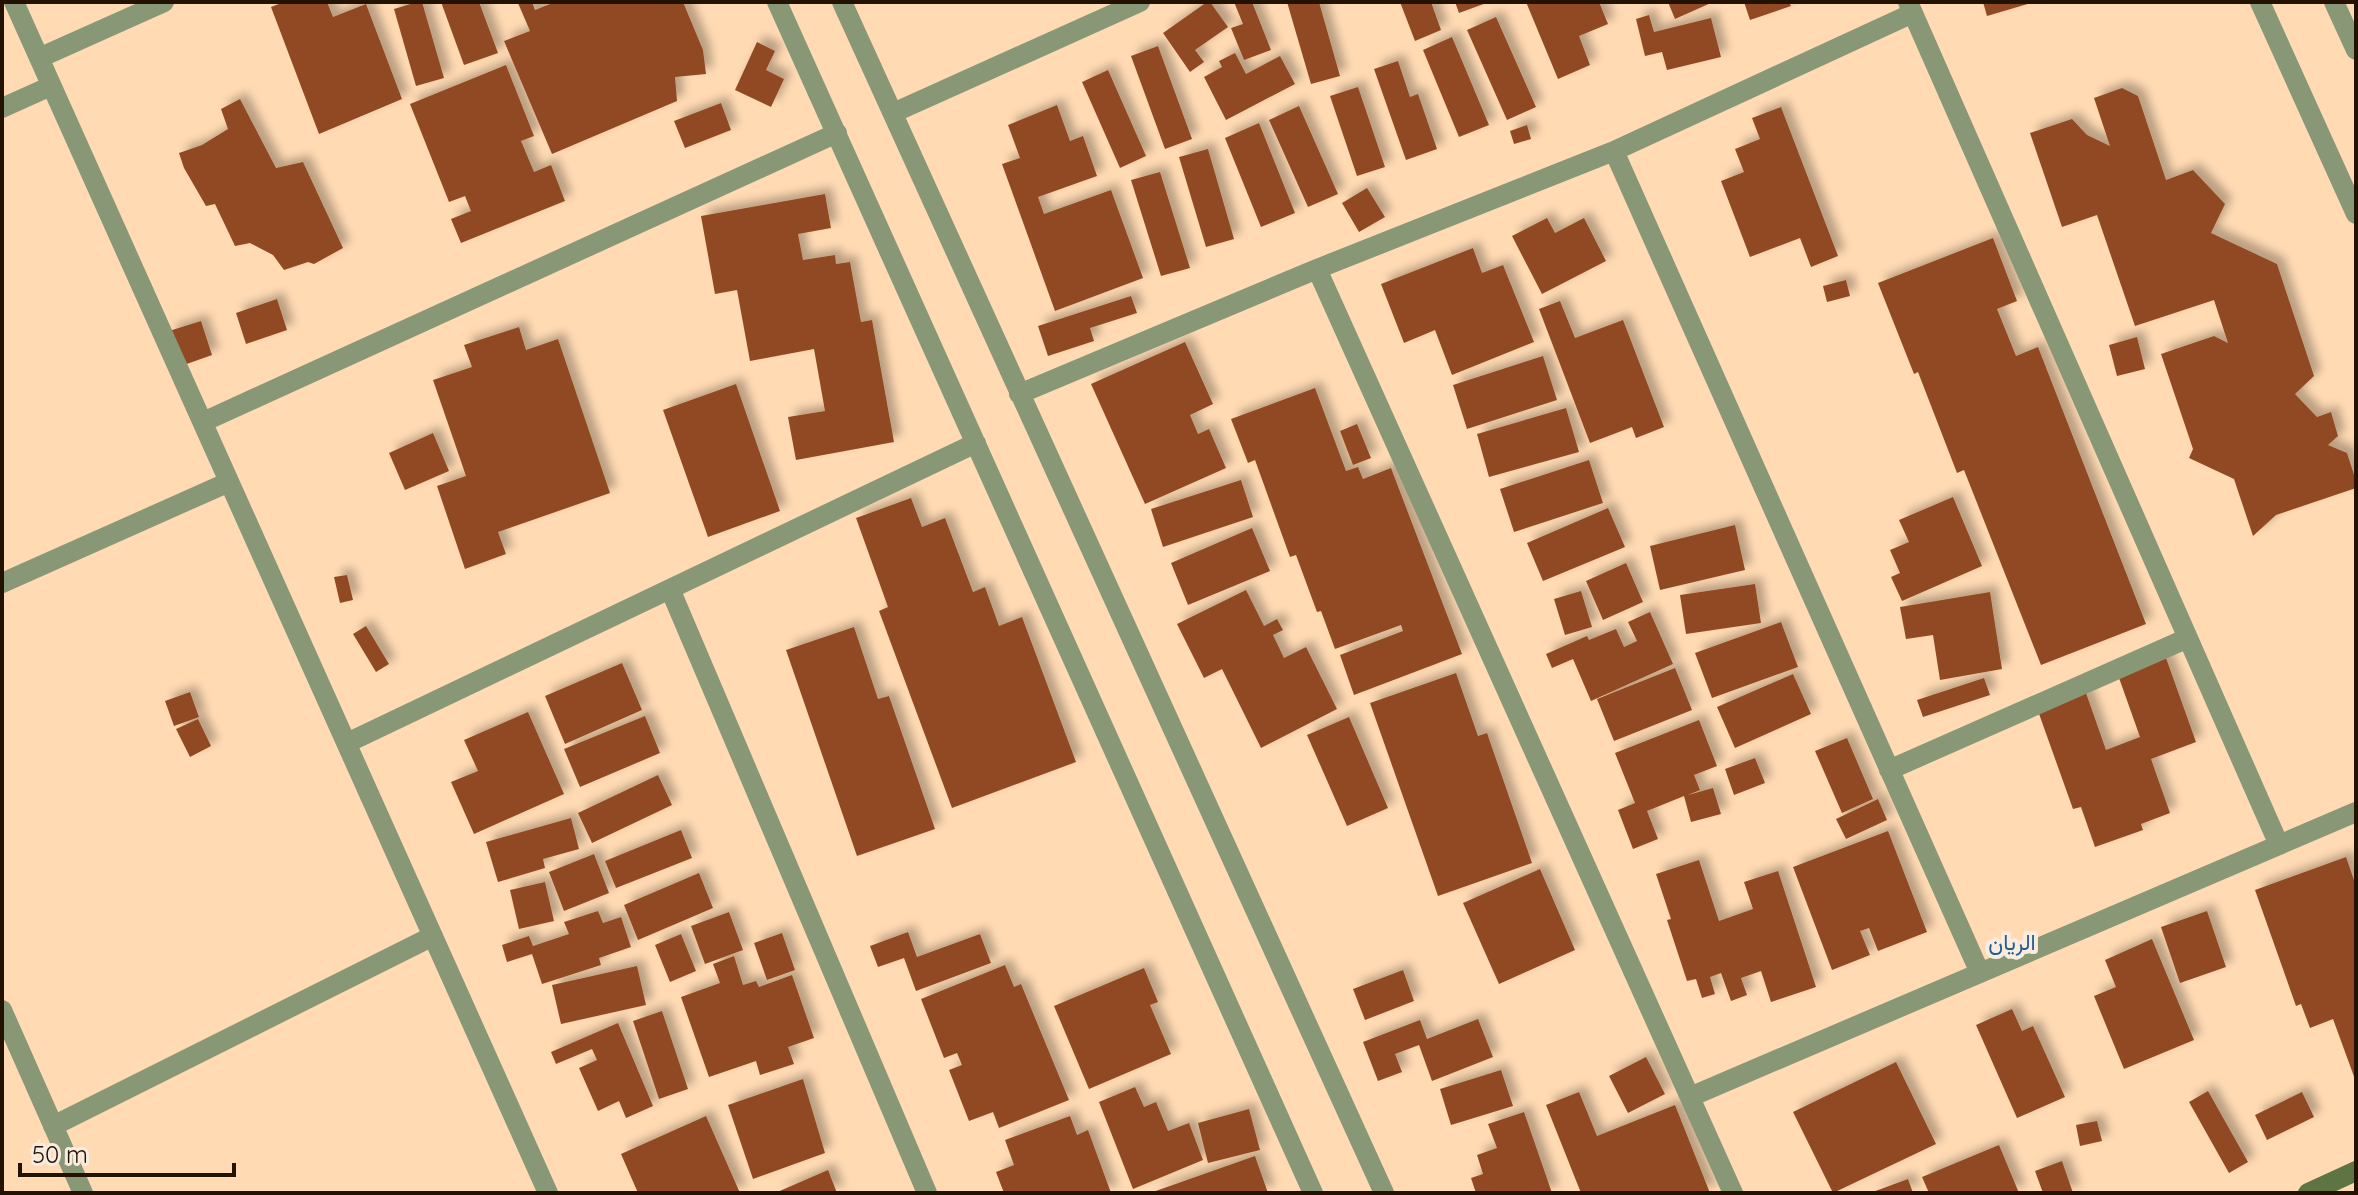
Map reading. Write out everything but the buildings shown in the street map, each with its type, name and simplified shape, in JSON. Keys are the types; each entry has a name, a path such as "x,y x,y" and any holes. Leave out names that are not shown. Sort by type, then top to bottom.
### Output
{"street":[{"path":"14,2 548,1193"},
{"path":"39,58 164,2"},
{"path":"777,2 1313,1193"},
{"path":"842,2 1384,1193"},
{"path":"893,113 1140,2"},
{"path":"2260,2 2356,214"},
{"path":"2334,2 2356,50"},
{"path":"1019,394 1317,269 1614,151 1911,7 2279,845"},
{"path":"2,108 51,86"},
{"path":"203,422 837,133"},
{"path":"1614,151 1980,973"},
{"path":"1317,269 1733,1193"},
{"path":"347,743 976,443"},
{"path":"2,583 229,482"},
{"path":"670,589 927,1193"},
{"path":"1889,770 2188,638"},
{"path":"1690,1097 2356,812"},
{"path":"53,1126 433,936"},
{"path":"2,1010 83,1193"},
{"path":"2308,1193 2356,1171"}],"district":[{"name":"الريان","path":"2012,942"}]}
